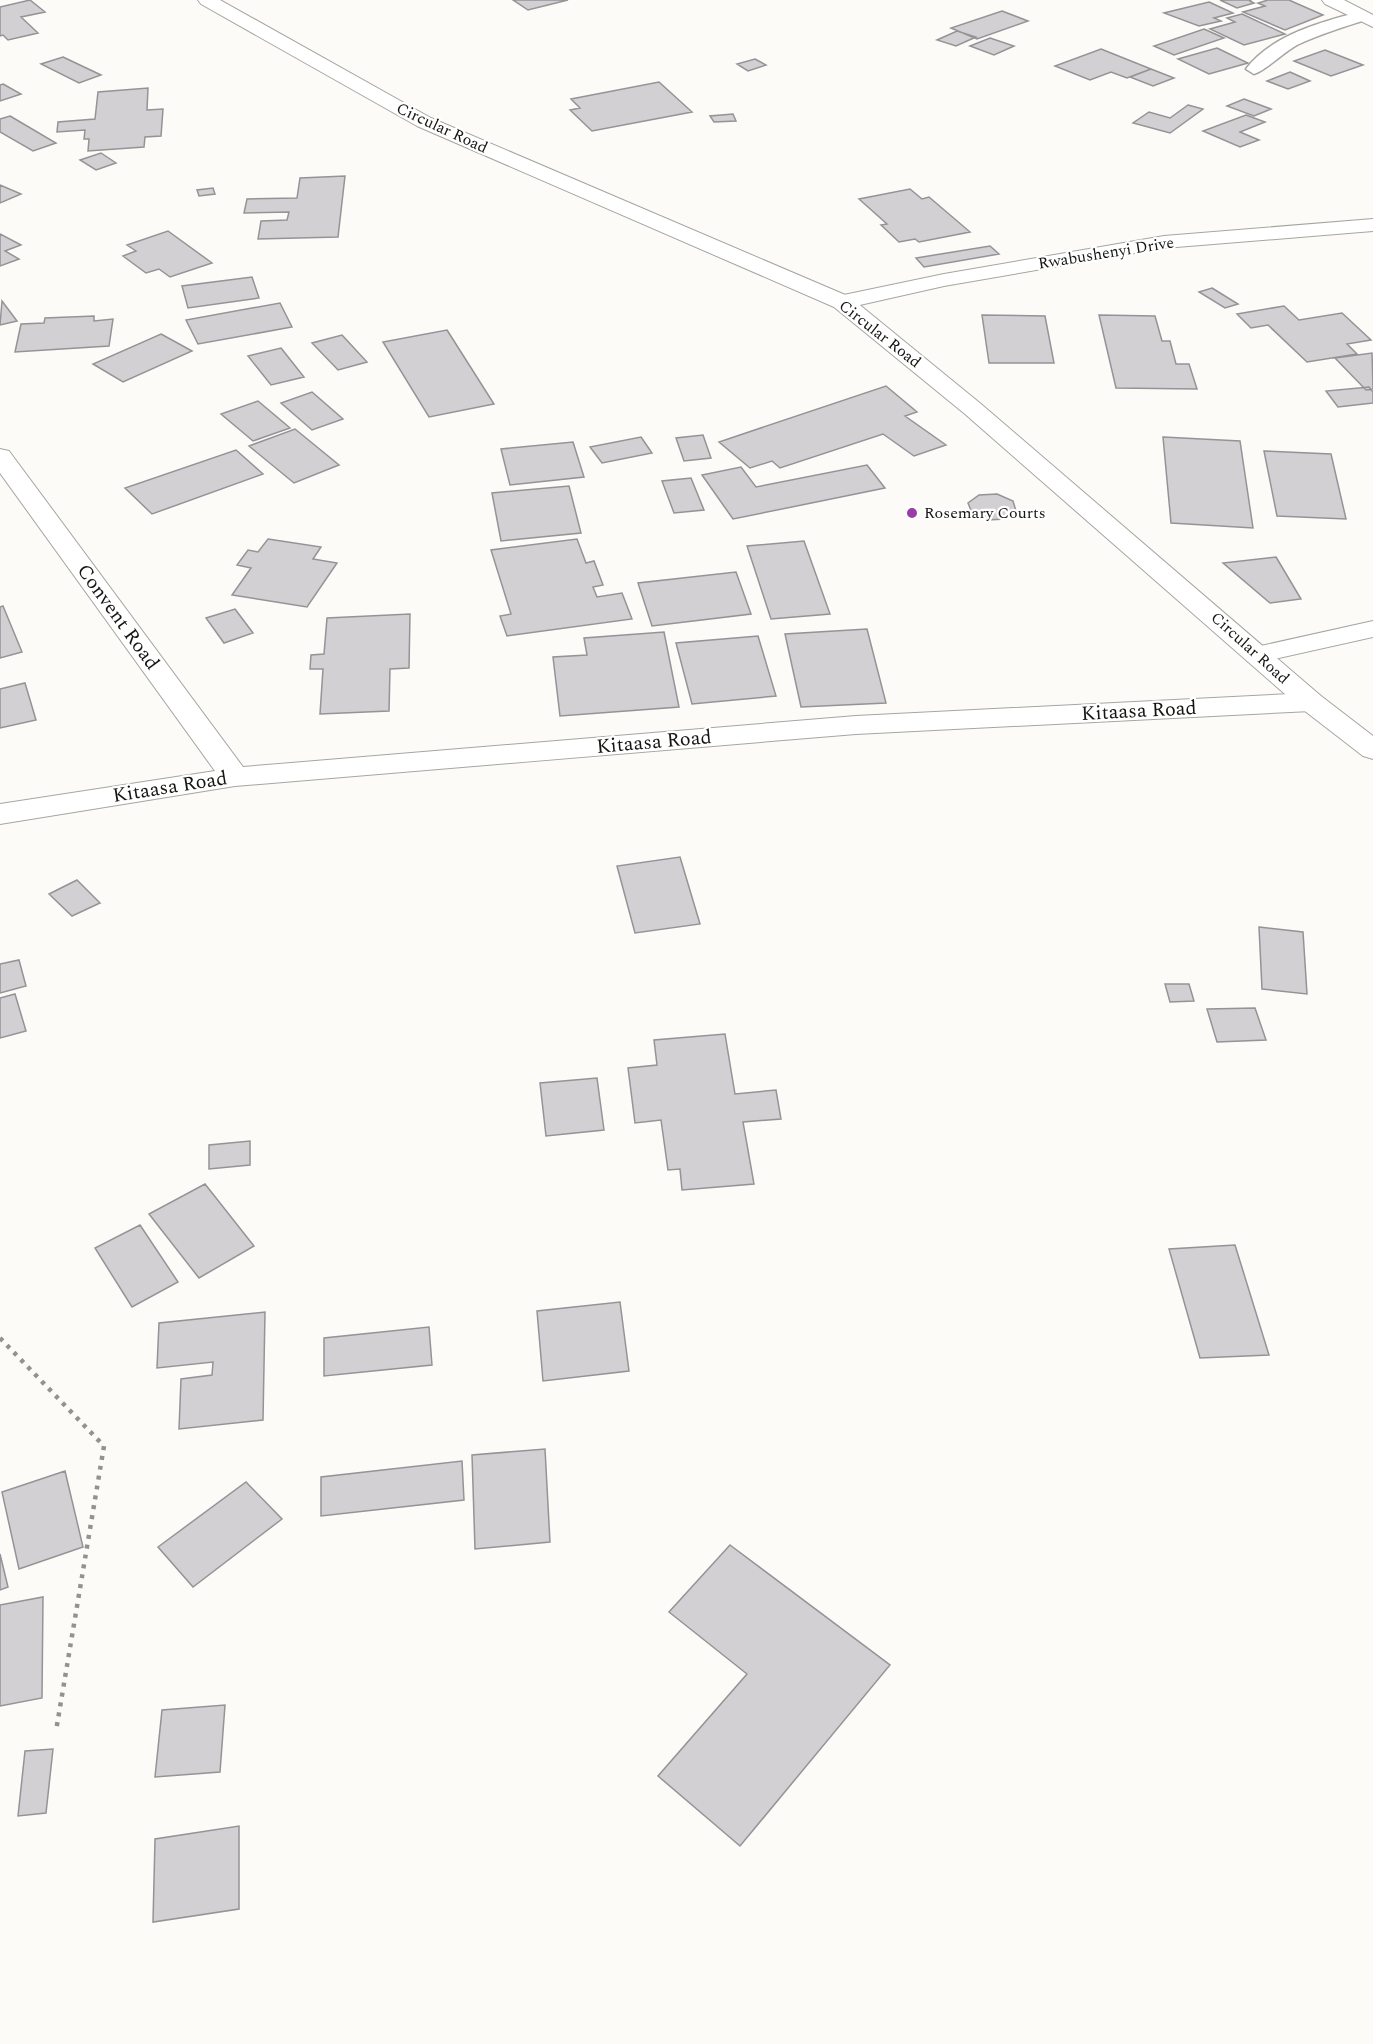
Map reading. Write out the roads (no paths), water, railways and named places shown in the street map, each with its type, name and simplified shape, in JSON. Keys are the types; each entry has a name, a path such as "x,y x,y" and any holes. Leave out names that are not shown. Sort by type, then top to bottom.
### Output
{"street":[{"name":"Circular Road","path":"207,0 424,122 842,302 973,409 1311,702 1373,750"},
{"path":"1331,0 1368,19"},
{"name":"Rwabushenyi Drive","path":"842,302 955,278 1164,242 1373,225"},
{"name":"Convent Road","path":"0,456 235,777"},
{"path":"1257,655 1373,629"},
{"name":"Kitaasa Road","path":"0,814 235,777 856,725 1311,702"}],"lane":[{"path":"1254,69 1267,54 1285,44 1368,19"}],"place":[{"name":"Rosemary Courts","path":"912,513"}]}
